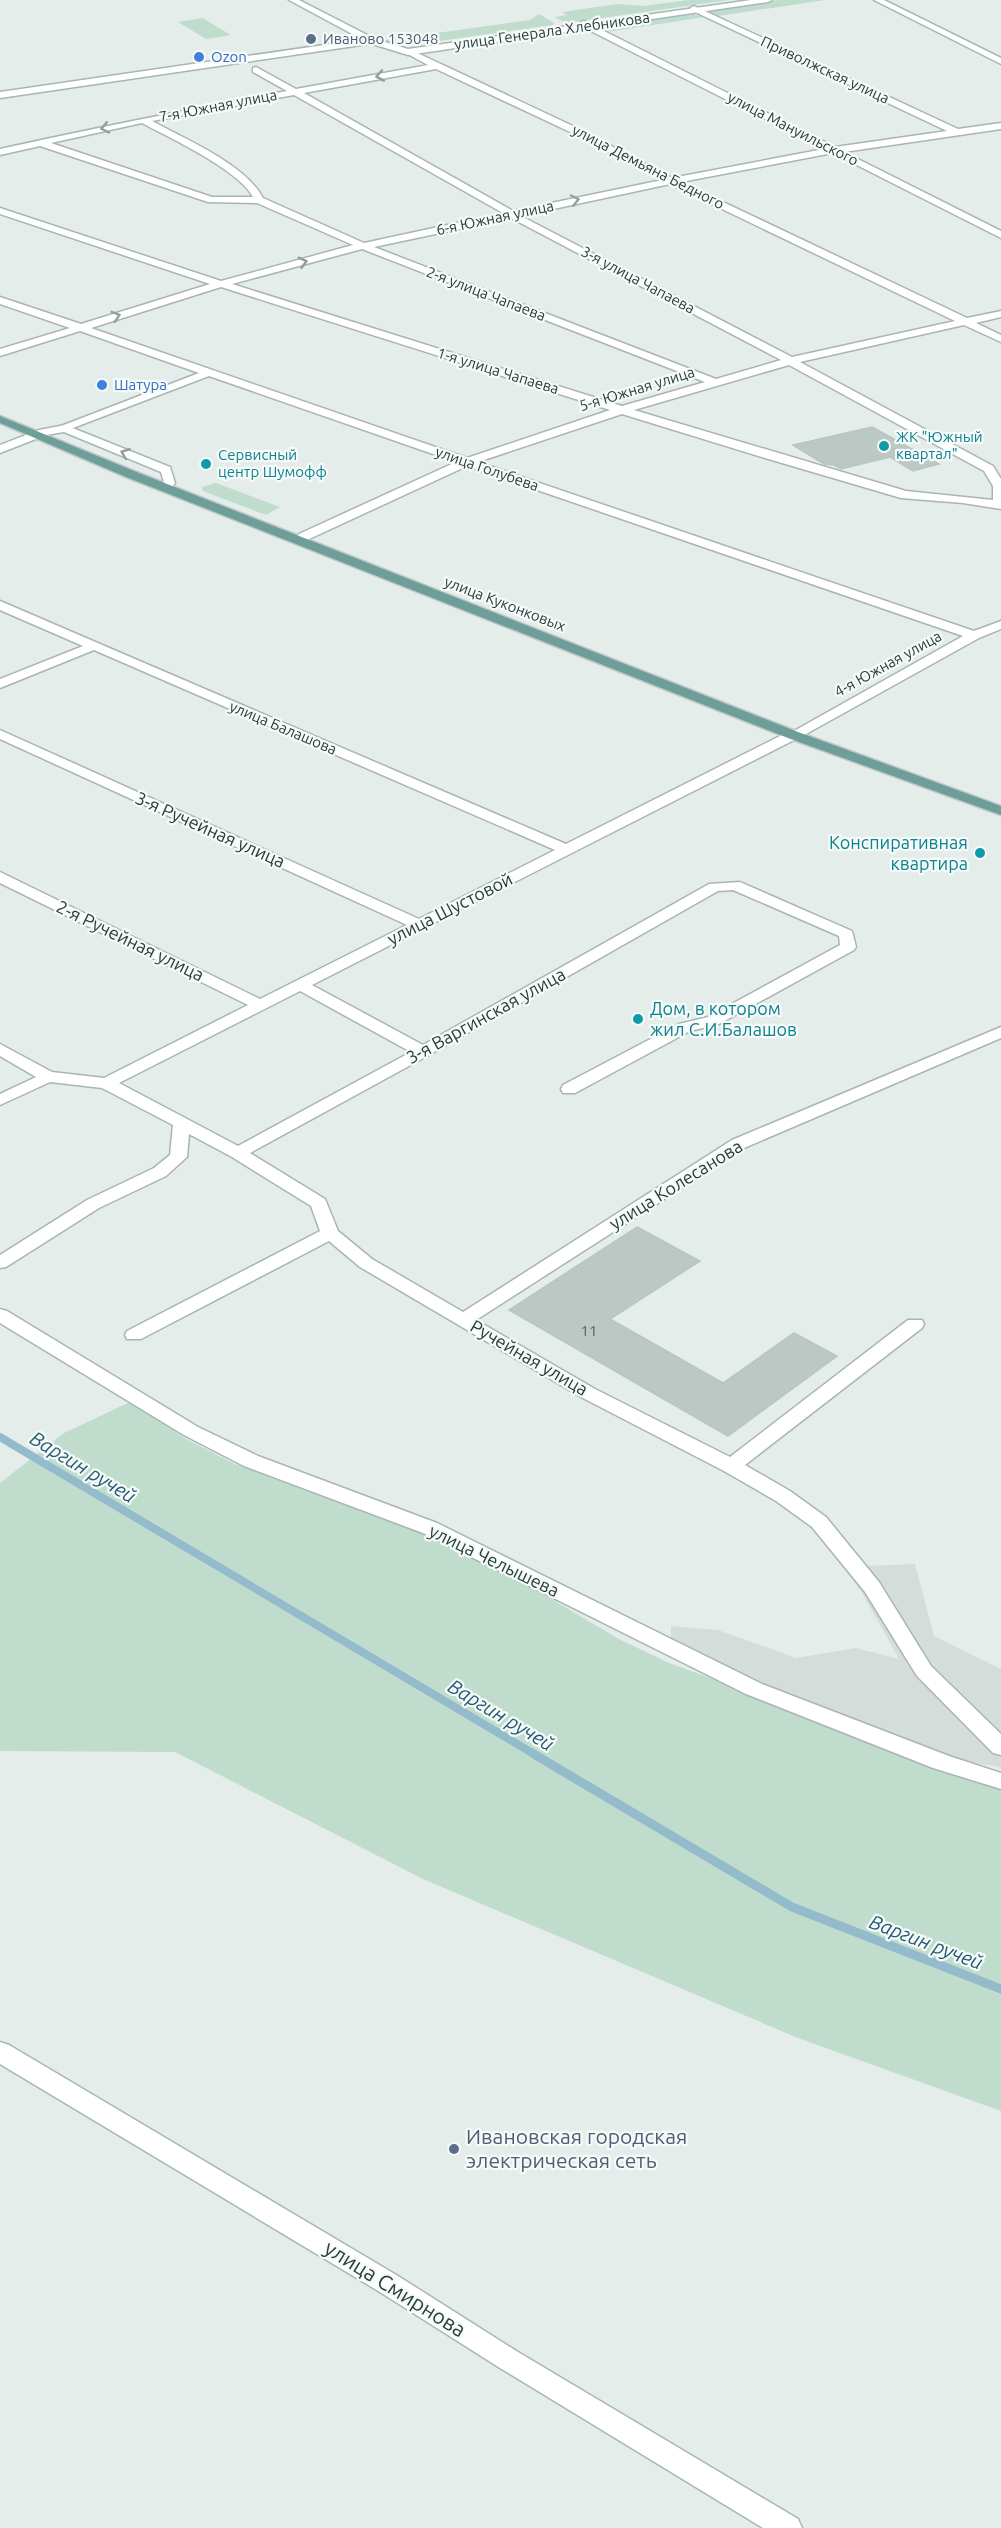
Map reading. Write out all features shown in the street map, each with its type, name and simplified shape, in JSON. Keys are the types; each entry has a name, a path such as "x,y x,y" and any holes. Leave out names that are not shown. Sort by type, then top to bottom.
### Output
{"main road":[{"name":"улица Куконковых","path":"0,413 39,433 299,538 1001,811"},
{"name":"улица Куконковых","path":"0,419 170,483 299,538"},
{"name":"улица Куконковых","path":"797,733 1001,804"}],"street":[{"name":"улица Демьяна Бедного","path":"293,0 372,41 405,51 629,157 671,181 1001,339"},
{"name":"улица Генерала Хлебникова","path":"696,9 750,0"},
{"name":"улица Генерала Хлебникова","path":"405,51 768,0"},
{"path":"878,0 1001,61"},
{"name":"Приволжская улица","path":"696,9 956,132"},
{"name":"улица Мануильского","path":"586,25 1001,235"},
{"path":"0,95 372,41"},
{"name":"7-я Южная улица","path":"0,152 143,120 437,66"},
{"name":"3-я улица Чапаева","path":"256,70 511,214 989,469 999,486 1000,504"},
{"name":"2-я улица Чапаева","path":"143,120 238,174 259,194 259,200"},
{"name":"6-я Южная улица","path":"0,353 221,284 363,246 671,181 836,150 998,128"},
{"path":"0,138 21,146"},
{"name":"2-я улица Чапаева","path":"38,142 211,200 259,200 363,246 714,382"},
{"name":"1-я улица Чапаева","path":"0,211 221,284 769,456 905,495 1000,504"},
{"name":"улица Голубева","path":"0,300 974,635"},
{"name":"5-я Южная улица","path":"299,538 466,462 621,410 790,361 1001,314"},
{"path":"0,449 39,433 65,428 208,373"},
{"path":"65,428 166,470 170,483"},
{"name":"улица Балашова","path":"0,605 567,850"},
{"name":"4-я Южная улица","path":"797,733 974,635 1001,625"},
{"path":"0,684 93,646"},
{"name":"улица Шустовой","path":"106,1083 797,733"},
{"name":"3-я Ручейная улица","path":"0,734 420,925"},
{"name":"2-я Ручейная улица","path":"0,877 261,1005"},
{"name":"3-я Варгинская улица","path":"238,1153 423,1052 714,887 735,885 847,934 848,947 713,1021 685,1027 569,1089"},
{"path":"300,985 423,1052"},
{"name":"улица Колесанова","path":"463,1320 738,1144 1001,1032"},
{"path":"0,1049 48,1077 106,1083 238,1153 319,1203 330,1233 134,1335"},
{"path":"0,1101 48,1077"},
{"path":"0,1263 93,1204 160,1172 178,1156 183,1124"},
{"name":"Ручейная улица","path":"330,1233 366,1263 588,1393 731,1466 783,1496 819,1522 872,1587 924,1671 1001,1747"},
{"name":"улица Челышева","path":"0,1316 191,1431 251,1461 430,1528 753,1689 941,1762 1001,1781"},
{"path":"731,1466 915,1324"},
{"name":"улица Смирнова","path":"0,2052 389,2284 509,2360 788,2528"}],"shaded area":[{"path":"915,1564 934,1636 1001,1669 1001,1767 946,1759 880,1729 671,1646 671,1626 718,1630 796,1658 856,1648 899,1659 861,1591 849,1575 866,1566"}],"green space":[{"path":"688,0 729,0 574,22 562,21 554,17 567,15 562,12 618,4 643,6"},
{"path":"778,0 825,0 718,16 706,10"},
{"path":"688,13 705,17 607,32 601,28 603,26"},
{"path":"539,14 554,23 553,25 411,45 394,45 379,41 530,20"},
{"path":"203,18 231,35 206,39 178,22"},
{"path":"216,483 280,507 266,515 203,491 202,487"},
{"path":"130,1402 188,1440 235,1464 291,1483 353,1500 507,1573 619,1639 669,1663 1001,1784 1001,2111 798,2038 423,1879 175,1752 0,1751 0,1483 64,1433"}],"building":[{"path":"872,427 939,464 913,471 890,457 841,469 834,465 824,464 793,445"},
{"path":"637,1227 700,1261 610,1319 723,1383 794,1333 837,1356 728,1436 509,1310"}],"waterway":[{"name":"Варгин ручей","path":"0,1437 534,1754"},
{"name":"Варгин ручей","path":"532,1753 792,1907 1001,1989"}],"place":[{"name":"Иваново 153048","path":"311,39"},
{"name":"Ozon","path":"199,57"},
{"name":"Шатура","path":"102,385"},
{"name":"ЖК \"Южный квартал\"","path":"884,446"},
{"name":"Сервисный центр Шумофф","path":"206,464"},
{"name":"Конспиративная квартира","path":"980,853"},
{"name":"Дом, в котором жил С.И.Балашов","path":"638,1019"},
{"name":"Ивановская городская электрическая сеть","path":"454,2149"}]}
